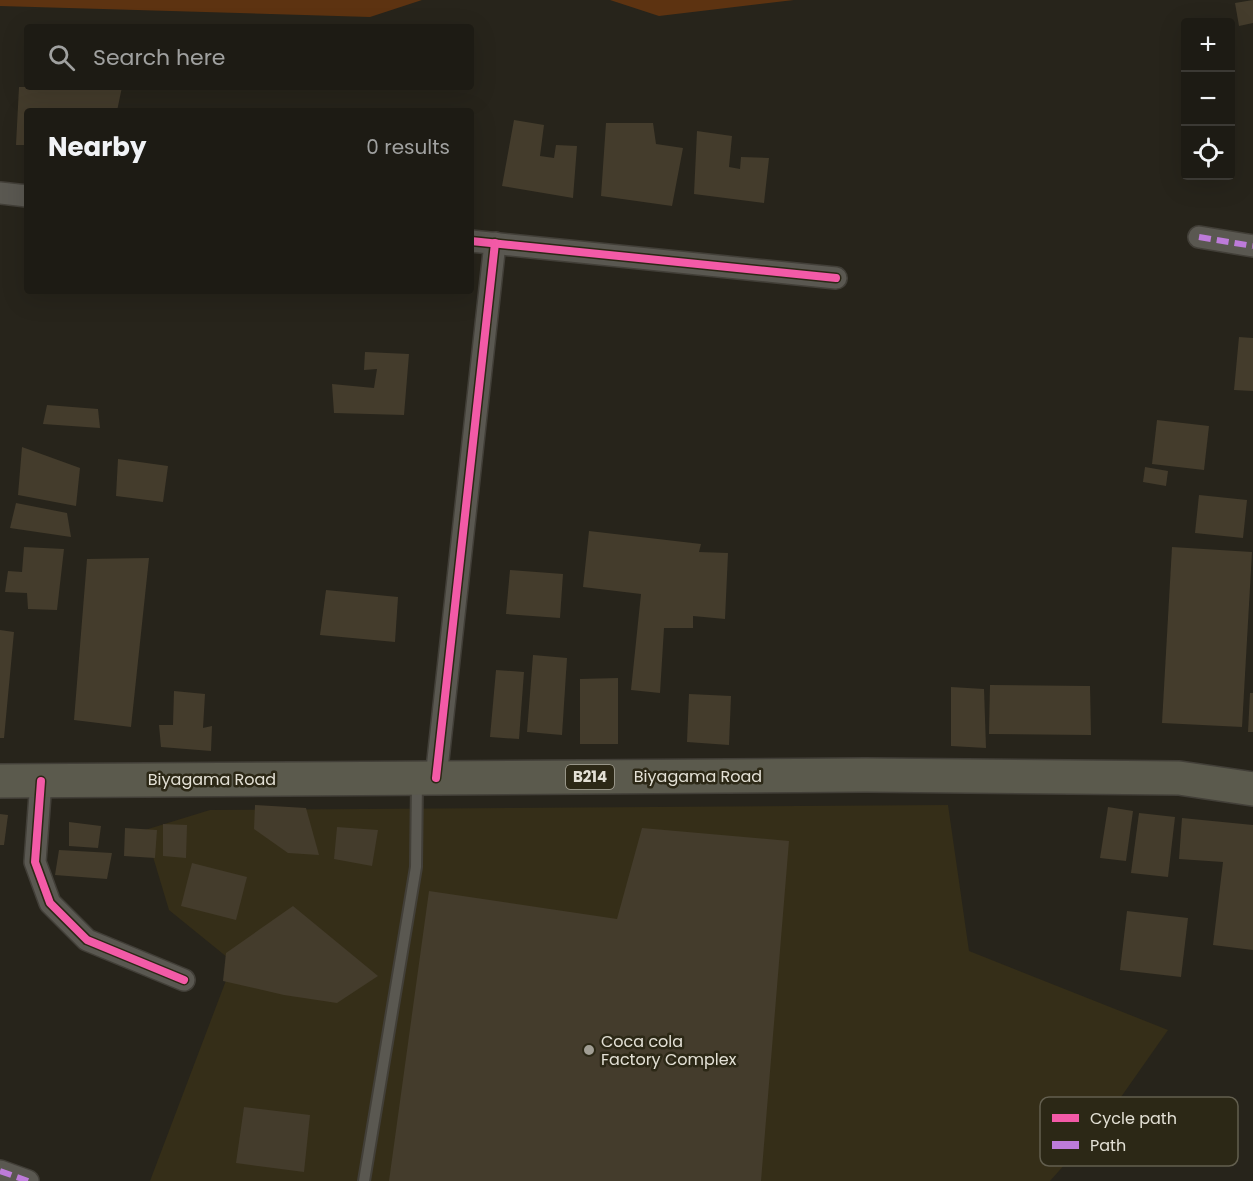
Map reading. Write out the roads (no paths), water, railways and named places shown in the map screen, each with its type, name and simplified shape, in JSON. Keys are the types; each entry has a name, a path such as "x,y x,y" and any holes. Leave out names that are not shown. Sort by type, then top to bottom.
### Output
{"main road":[{"name":"Biyagama Road","path":"1179,778 1253,765"},
{"name":"Biyagama Road","path":"0,781 866,775 1179,778 1253,789"}],"street":[{"path":"0,193 24,196"},
{"path":"1200,237 1253,246"},
{"path":"474,241 836,278"},
{"path":"427,778 495,243"},
{"path":"41,781 35,862 50,903 87,940 184,981"},
{"path":"0,1171 28,1181"}],"lane":[{"path":"364,1181 416,867 427,778"}],"place":[{"name":"Coca cola Factory Complex","path":"589,1050"}]}
